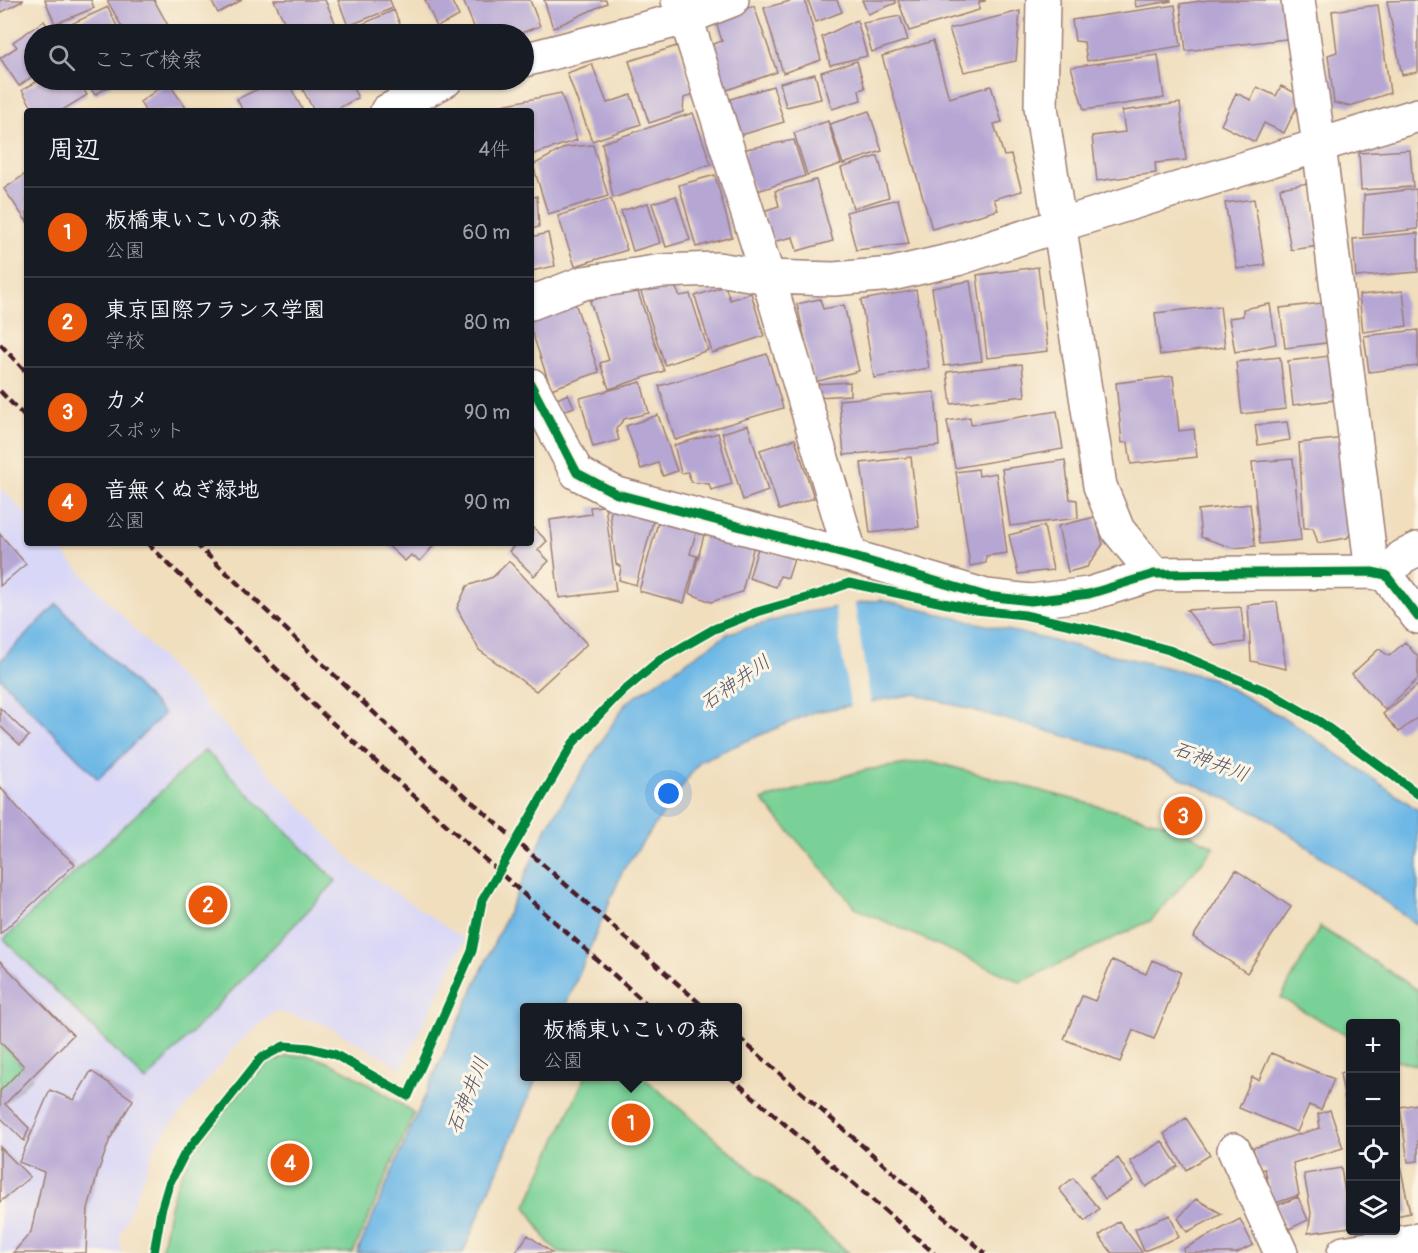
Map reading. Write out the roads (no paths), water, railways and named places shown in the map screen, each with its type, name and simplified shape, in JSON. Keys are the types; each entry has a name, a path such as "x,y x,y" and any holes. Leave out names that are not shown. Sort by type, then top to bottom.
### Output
{"street":[{"path":"534,57 682,9 732,0"},
{"path":"1043,0 1041,106 1100,486 1118,530 1154,574"},
{"path":"1298,0 1379,573 1418,616"},
{"path":"682,9 768,277 851,556"},
{"path":"394,108 427,90"},
{"path":"534,302 583,283 662,271 718,269 768,277 834,279 892,274 957,259 1418,115"},
{"path":"534,391 577,473 617,494 851,556 986,596 1031,601 1089,594 1154,574 1379,573 1418,549"},
{"path":"1234,1150 1281,1253"},
{"path":"1344,1253 1418,1240"}],"water":[{"name":"石神井川","path":"880,600 1211,678 1291,722 1418,810 1418,925 1265,817 1130,754 915,694 814,712 700,761 623,870 567,1003 520,1003 520,1081 535,1081 463,1253 357,1253 430,1084 548,825 626,703 729,633 801,613"},
{"path":"57,604 164,714 98,779 0,678 0,661"}],"railway":[{"path":"0,344 24,370"},
{"path":"0,391 24,416"},
{"path":"150,546 327,718 645,1003"},
{"path":"198,546 407,744 699,1003"},
{"path":"742,1040 985,1253"},
{"path":"735,1081 934,1253"}],"place":[{"name":"カメ","path":"1183,816"},
{"name":"東京国際フランス学園","path":"208,905"},
{"name":"板橋東いこいの森","path":"631,1123"},
{"name":"音無くぬぎ緑地","path":"290,1163"}]}
